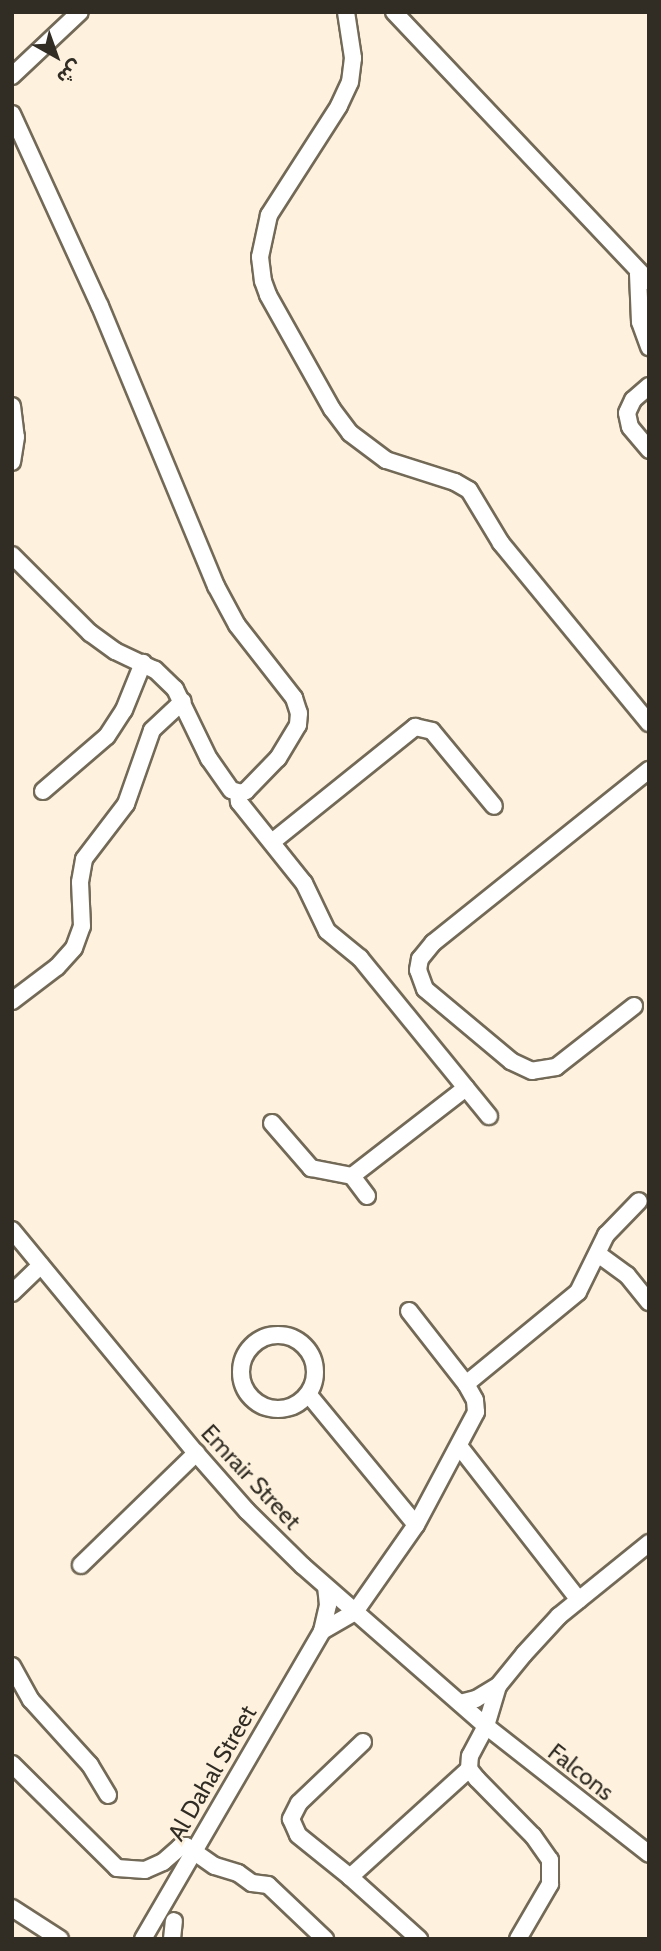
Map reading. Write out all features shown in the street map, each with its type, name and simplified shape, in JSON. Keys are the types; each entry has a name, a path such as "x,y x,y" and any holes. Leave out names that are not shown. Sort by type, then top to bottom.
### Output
{"street":[{"path":"12,76 80,12"},
{"path":"345,12 352,58 350,82 339,106 269,215 260,257 268,295 332,409 350,433 386,460 455,482 468,489 501,543 649,723"},
{"path":"394,12 643,278 640,322 649,347"},
{"path":"12,114 100,306 216,586 237,625 297,705 298,725 287,745 246,791 238,793 229,788 215,768 183,701 166,679 89,633 12,555"},
{"path":"649,386 633,400 627,413 630,427 649,450"},
{"path":"12,406 16,438 12,462"},
{"path":"43,791 107,736 124,710 143,663"},
{"path":"12,1001 57,967 74,948 82,926 80,882 84,859 125,804 152,730 183,701"},
{"path":"272,842 415,727 432,732 494,806"},
{"path":"634,1006 556,1067 532,1071 511,1061 425,989 418,970 425,950 433,943 648,776"},
{"path":"238,793 239,802 304,883 332,937 360,958 489,1116"},
{"path":"352,1176 466,1088"},
{"path":"272,1123 311,1168 352,1176 367,1196"},
{"path":"466,1384 578,1292 606,1235 639,1201"},
{"name":"Emrair Street","path":"12,1230 247,1511 326,1587 486,1726"},
{"path":"598,1254 627,1275 649,1302"},
{"path":"12,1293 41,1265"},
{"path":"322,1631 355,1612 416,1525 476,1412 466,1384 409,1311"},
{"path":"275,1335 296,1339 311,1354 316,1375 309,1395 292,1407 271,1409 252,1399 242,1381 243,1360 256,1343 275,1335"},
{"path":"309,1395 416,1525"},
{"path":"459,1446 579,1600"},
{"path":"81,1564 196,1453"},
{"path":"460,1703 476,1699 498,1686 540,1636 579,1600 648,1544"},
{"path":"322,1631 328,1605 326,1587"},
{"name":"Al Dahal Street","path":"143,1939 322,1631"},
{"path":"12,1666 31,1700 90,1765 108,1795"},
{"path":"498,1686 486,1726 470,1756 470,1769 533,1836 550,1860 550,1884 518,1939"},
{"path":"12,1688 31,1700"},
{"name":"Falcons","path":"486,1726 649,1854"},
{"path":"363,1742 299,1803 291,1819 298,1835 419,1939"},
{"path":"12,1764 117,1868 145,1870 163,1862 180,1847 193,1850 215,1866 238,1874 252,1883 268,1885 321,1935"},
{"path":"349,1877 470,1769"},
{"path":"12,1908 60,1939"},
{"path":"172,1939 174,1921"}]}
